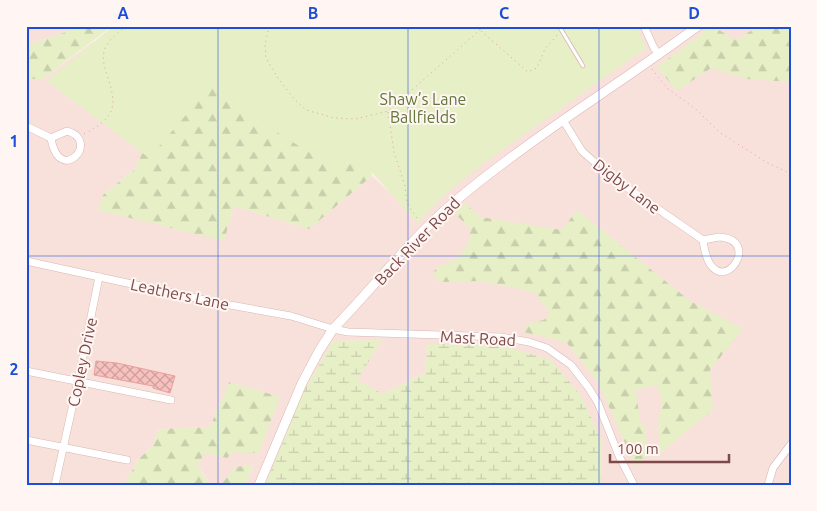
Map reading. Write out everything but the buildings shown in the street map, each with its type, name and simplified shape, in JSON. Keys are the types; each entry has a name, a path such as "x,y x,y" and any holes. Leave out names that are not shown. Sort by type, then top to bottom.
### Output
{"street":[{"path":"644,26 659,55"},
{"name":"Back River Road","path":"259,485 302,383 333,329 439,216 475,186 563,120 659,55 698,26"},
{"name":"Digby Lane","path":"563,120 582,151 595,164 703,240"},
{"path":"26,126 51,138 56,154 61,159 73,159 80,150 81,144 78,137 73,133 67,131 51,138"},
{"path":"719,237 733,242 738,248 739,256 737,263 726,272 712,268 706,256 703,240 719,237"},
{"name":"Leathers Lane","path":"26,261 99,278 291,316 333,329"},
{"name":"Copley Drive","path":"55,485 99,278"},
{"name":"Mast Road","path":"333,329 368,333 501,337 530,342 548,348 571,365 588,387 598,404 619,456 634,485"},
{"path":"26,370 171,400"},
{"path":"26,440 127,460"},
{"path":"768,485 773,468 791,444"}],"lane":[{"path":"560,28 583,66"}],"path":[{"path":"78,137 96,128 110,113 114,105 114,94 104,65 104,52 108,43 126,26"},
{"path":"269,26 265,45 266,58 294,99 306,110 334,118 356,119 388,111 480,30"},
{"path":"479,26 480,30 528,72 537,68 545,49 560,28"},
{"path":"652,69 667,88 697,110 719,132 766,162 791,174"},
{"path":"388,111 394,152 405,186 406,204 416,214 421,224"}],"shaded area":[{"path":"26,26 74,26 66,32 29,45 26,44"},
{"path":"595,26 791,26 791,485 602,485 601,439 428,344 425,373 383,394 357,380 381,340 333,341 265,485 245,485 253,466 235,467 221,485 202,485 208,480 197,465 205,452 226,458 280,397 229,383 210,427 158,429 154,444 138,460 124,485 26,485 26,79 43,79 93,42 153,127 135,169 103,195 224,241 234,206 309,229 372,176 400,202"}],"green space":[{"path":"74,26 112,26 43,79 26,79 26,44 29,45 66,32"},
{"name":"Shaw’s Lane Ballfields","path":"113,26 637,26 646,48 485,162 444,195 417,223 367,167 316,157 211,86 149,158 47,81"},
{"path":"712,26 736,40 759,26 791,26 791,82 747,79 711,68 677,91 657,67"},
{"path":"222,68 366,152 372,176 309,229 234,206 224,241 98,210 103,195 135,169 153,127"},
{"path":"465,203 480,217 562,230 577,210 690,301 743,329 710,370 713,410 660,453 658,423 662,401 657,385 636,390 640,424 646,425 646,457 635,466 598,382 566,342 523,332 529,323 544,320 550,313 534,292 480,281 438,282 433,272 440,266 458,258 468,242 471,229 453,212"},
{"path":"382,340 357,380 383,394 425,373 428,344 499,345 551,360 581,396 601,439 602,485 265,485 305,389 333,341"},
{"path":"229,382 280,397 259,453 233,452 227,458 205,453 197,465 208,481 202,485 124,485 138,460 154,444 158,429 210,427"},
{"path":"253,465 245,485 221,485 235,467"}]}
